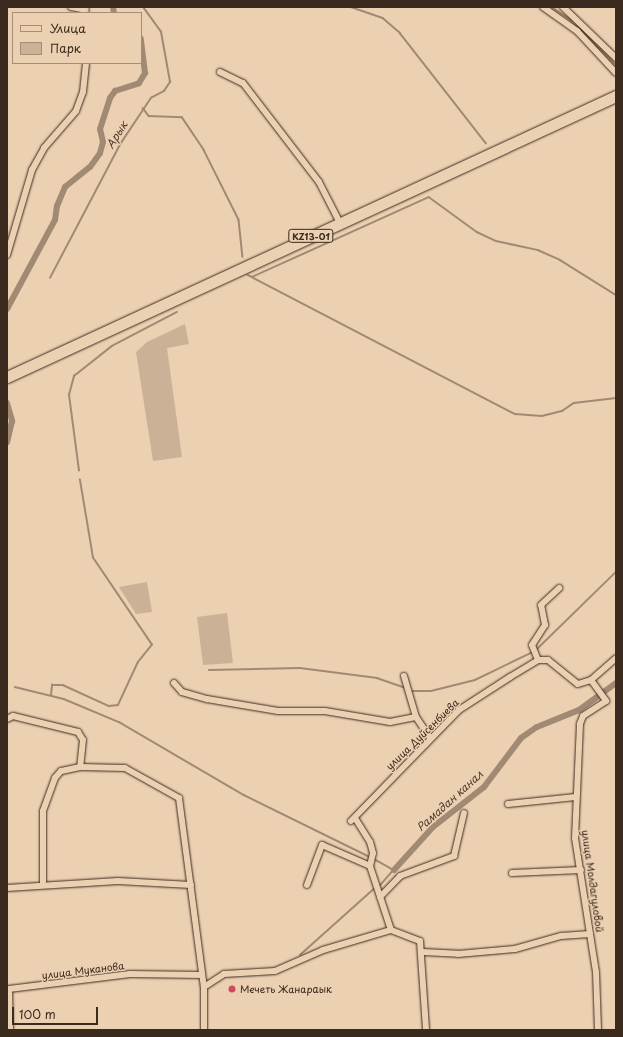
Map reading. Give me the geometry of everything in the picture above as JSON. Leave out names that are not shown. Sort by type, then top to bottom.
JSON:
[{"type":"highway","name":"KZ13-01","points":[[7,377],[616,96]]},
{"type":"street","points":[[71,7],[86,10]]},
{"type":"street","points":[[543,7],[577,31],[616,73]]},
{"type":"street","points":[[563,7],[616,58]]},
{"type":"street","points":[[7,255],[32,170],[44,148],[72,118],[79,104],[86,64]]},
{"type":"street","points":[[220,72],[243,83],[319,182],[340,223]]},
{"type":"street","points":[[559,588],[541,605],[545,625],[532,645],[538,660],[548,660],[578,684],[591,680],[616,658]]},
{"type":"street","name":"улица Дуйсенбиева","points":[[370,866],[373,853],[370,842],[353,819],[430,738],[459,710],[538,660]]},
{"type":"street","points":[[404,676],[416,717],[430,738]]},
{"type":"street","name":"улица Молдагуловой","points":[[591,680],[606,701],[583,716],[580,724],[575,838],[590,934],[598,1030]]},
{"type":"street","points":[[174,684],[182,692],[207,699],[278,711],[325,711],[390,722],[416,717]]},
{"type":"street","points":[[7,720],[13,716],[78,732],[83,740],[80,767]]},
{"type":"street","points":[[43,884],[43,811],[55,778],[61,772],[80,767],[125,768],[179,798],[204,987],[204,1030]]},
{"type":"street","points":[[508,804],[576,797]]},
{"type":"street","points":[[380,896],[400,876],[454,856],[464,813]]},
{"type":"street","points":[[307,885],[322,845],[370,866],[391,930]]},
{"type":"street","points":[[512,873],[581,870]]},
{"type":"street","points":[[7,888],[43,884],[118,881],[191,885]]},
{"type":"street","points":[[204,987],[224,974],[275,971],[323,950],[391,930],[420,941],[423,952],[426,1030]]},
{"type":"street","points":[[423,952],[458,954],[515,949],[561,936],[590,934]]},
{"type":"street","name":"улица Муканова","points":[[10,1030],[9,989],[130,974],[202,975]]},
{"type":"green space","points":[[185,324],[189,344],[167,348],[182,457],[153,461],[136,352],[147,342]]},
{"type":"green space","points":[[147,582],[152,612],[136,614],[119,587]]},
{"type":"green space","points":[[227,613],[233,663],[203,665],[197,617]]},
{"type":"waterway","points":[[113,7],[114,12]]},
{"type":"waterway","name":"Арык","points":[[50,278],[121,143],[151,98],[164,91],[170,82],[161,32],[143,7]]},
{"type":"waterway","points":[[351,7],[383,18],[400,33],[486,143]]},
{"type":"waterway","points":[[552,7],[573,21]]},
{"type":"waterway","points":[[580,28],[616,65]]},
{"type":"waterway","points":[[7,309],[55,220],[57,206],[65,187],[90,167],[100,153],[103,142],[100,129],[110,98],[115,91],[139,83],[145,73],[142,47]]},
{"type":"waterway","points":[[143,108],[149,116],[182,117],[204,150],[239,220],[243,257]]},
{"type":"waterway","points":[[252,277],[429,197],[477,232],[496,241],[538,250],[560,260],[616,295]]},
{"type":"waterway","points":[[248,275],[515,414],[542,416],[562,411],[574,403],[616,398]]},
{"type":"waterway","points":[[79,471],[69,395],[74,376],[112,346],[177,312]]},
{"type":"waterway","points":[[7,403],[12,421],[7,442]]},
{"type":"waterway","points":[[51,695],[52,685],[63,685],[109,706],[118,705],[138,662],[152,645],[93,558],[80,480]]},
{"type":"waterway","points":[[536,650],[616,572]]},
{"type":"waterway","points":[[411,691],[431,691],[475,680],[533,652]]},
{"type":"waterway","points":[[209,670],[300,668],[377,678],[406,688]]},
{"type":"waterway","name":"Рамадан канал","points":[[394,870],[433,827],[484,787],[521,738],[537,727],[579,710],[616,683]]},
{"type":"waterway","points":[[15,687],[64,699],[119,722],[244,795],[370,857]]},
{"type":"waterway","name":"Рамадан канал","points":[[374,859],[394,870],[379,887]]},
{"type":"waterway","points":[[300,955],[375,888]]},
{"type":"place","name":"Мечеть Жанараык","points":[[232,989]]}]
